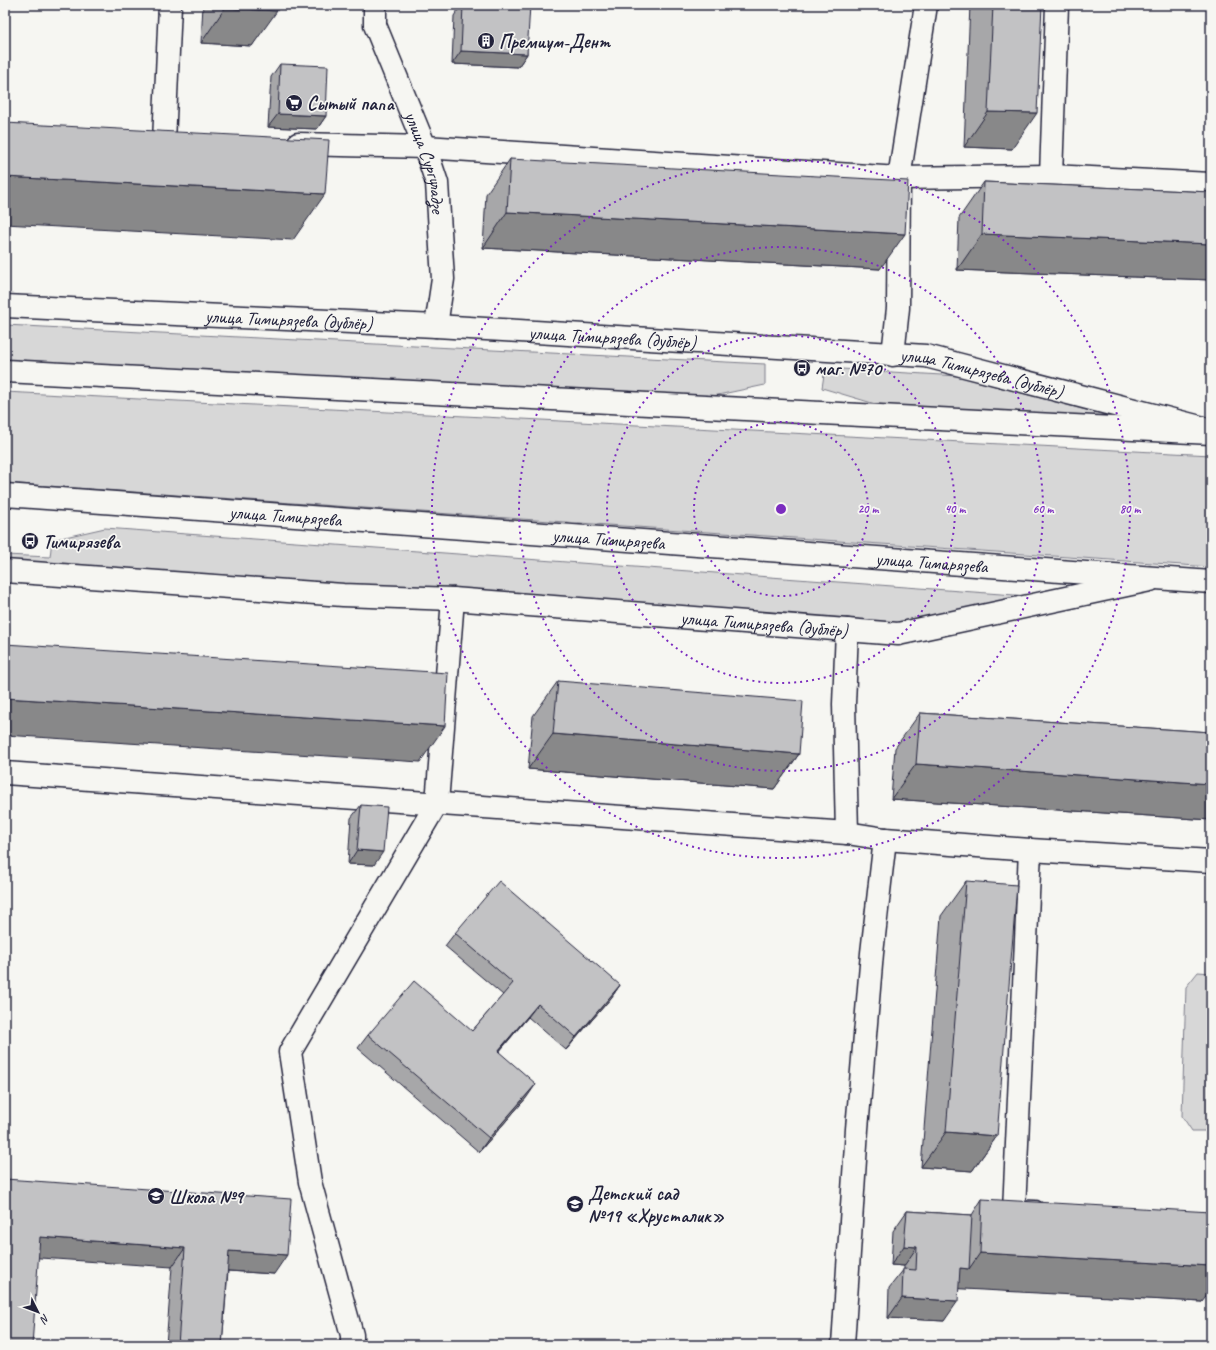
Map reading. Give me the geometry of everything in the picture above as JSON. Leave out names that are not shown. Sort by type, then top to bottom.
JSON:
[{"type":"street","points":[[170,5],[156,142],[187,143]]},
{"type":"street","name":"улица Сургуладзе","points":[[375,5],[375,25],[425,146],[437,184],[443,279],[436,326]]},
{"type":"street","points":[[893,355],[898,308],[899,178],[926,5]]},
{"type":"street","points":[[1051,176],[1057,5]]},
{"type":"street","points":[[275,144],[425,146],[899,178],[1051,176],[1211,184]]},
{"type":"street","name":"улица Тимирязева (дублёр)","points":[[5,306],[436,326],[926,356],[1211,430]]},
{"type":"street","points":[[5,371],[1211,433]]},
{"type":"street","name":"улица Тимирязева","points":[[5,495],[1211,582]]},
{"type":"street","name":"улица Тимирязева (дублёр)","points":[[5,571],[343,595],[453,599],[898,634],[1159,578]]},
{"type":"street","points":[[352,1345],[352,1335],[310,1182],[290,1052],[437,803],[453,599]]},
{"type":"street","points":[[847,630],[844,704],[847,833]]},
{"type":"street","points":[[5,773],[847,833],[885,839],[1030,850],[1211,861]]},
{"type":"street","points":[[843,1345],[857,1128],[872,953],[885,839]]},
{"type":"street","points":[[1030,850],[1014,1211],[1054,1213]]},
{"type":"shaded area","points":[[5,325],[765,364],[765,385],[713,396],[5,361]]},
{"type":"shaded area","points":[[825,368],[958,376],[1108,416],[892,409],[822,388]]},
{"type":"shaded area","points":[[5,392],[1211,455],[1211,567],[5,483]]},
{"type":"shaded area","points":[[105,528],[1055,598],[912,628],[5,562],[5,555],[50,557],[52,540]]},
{"type":"shaded area","points":[[1198,972],[1211,973],[1211,1131],[1192,1131],[1182,1116],[1186,987]]},
{"type":"building","points":[[225,5],[277,5],[277,11],[225,8]]},
{"type":"building","name":"Премиум-Дент","points":[[463,5],[530,5],[527,54],[461,51]]},
{"type":"building","points":[[993,5],[1042,5],[1037,113],[988,112]]},
{"type":"building","points":[[280,64],[328,66],[326,116],[278,114]]},
{"type":"building","points":[[5,123],[329,140],[325,194],[5,177]]},
{"type":"building","points":[[510,159],[908,181],[905,234],[507,212]]},
{"type":"building","points":[[984,182],[1211,192],[1211,244],[982,234]]},
{"type":"building","points":[[5,644],[448,673],[445,726],[5,698]]},
{"type":"building","points":[[558,681],[803,701],[799,754],[553,734]]},
{"type":"building","points":[[920,713],[1211,732],[1211,784],[916,764]]},
{"type":"building","points":[[361,805],[387,807],[383,852],[357,850]]},
{"type":"building","points":[[499,881],[620,985],[576,1037],[538,1004],[498,1051],[536,1084],[489,1138],[368,1035],[414,981],[472,1031],[513,983],[455,933]]},
{"type":"building","points":[[966,881],[1017,885],[997,1136],[946,1132]]},
{"type":"building","points":[[5,1179],[291,1199],[287,1255],[229,1251],[222,1345],[178,1345],[185,1248],[40,1237],[32,1345],[5,1345]]},
{"type":"building","points":[[982,1199],[1211,1212],[1211,1266],[980,1253]]},
{"type":"building","points":[[907,1211],[972,1215],[969,1269],[960,1268],[958,1301],[902,1298],[903,1269],[916,1270],[917,1247],[904,1246]]},
{"type":"place","name":"Премиум-Дент","points":[[486,41]]},
{"type":"place","name":"Сытый папа","points":[[294,103]]},
{"type":"place","name":"маг. №70","points":[[802,368]]},
{"type":"place","name":"Тимирязева","points":[[30,541]]},
{"type":"place","name":"Школа №9","points":[[156,1196]]},
{"type":"place","name":"Детский сад №19 «Хрусталик»","points":[[575,1204]]}]
